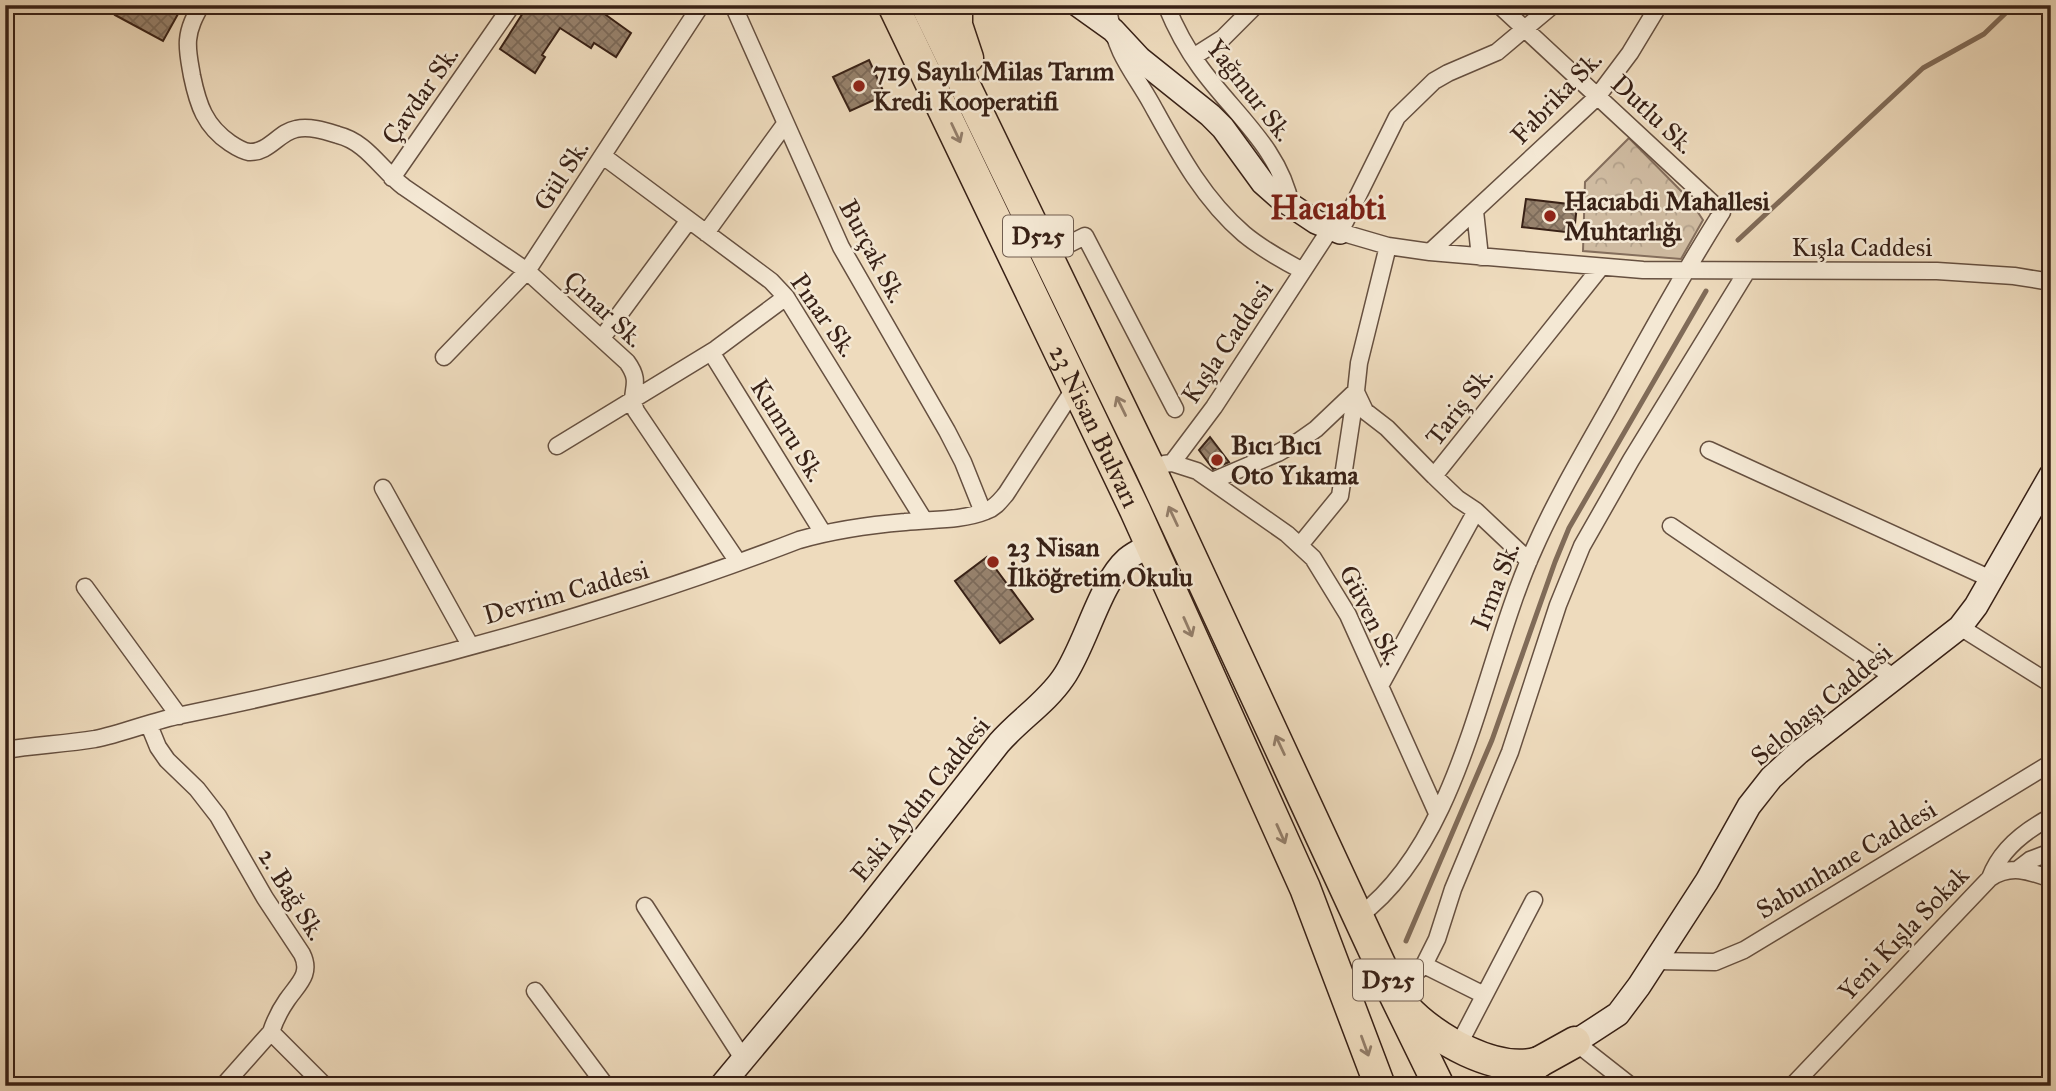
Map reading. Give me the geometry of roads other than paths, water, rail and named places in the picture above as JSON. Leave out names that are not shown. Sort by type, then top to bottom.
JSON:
[{"type":"highway","name":"23 Nisan Bulvarı","points":[[893,5],[1151,545],[1305,888],[1380,1086]]},
{"type":"highway","name":"23 Nisan Bulvarı","points":[[926,5],[1047,255],[1161,465],[1359,916]]},
{"type":"highway","points":[[957,5],[957,25],[1007,171]]},
{"type":"highway","name":"D525","points":[[1359,916],[1439,1086]]},
{"type":"highway","points":[[1394,994],[1423,1025],[1458,1046],[1507,1065],[1528,1066],[1540,1076]]},
{"type":"highway","points":[[1505,1086],[1540,1076],[1575,1042]]},
{"type":"street","name":"Çınar Sk.","points":[[201,5],[191,24],[188,37],[189,61],[199,106],[208,124],[222,138],[245,151],[254,152],[297,128],[312,128],[342,136],[360,145],[392,178],[527,271],[602,338],[635,372],[633,401],[636,411],[738,562]]},
{"type":"street","name":"Çavdar Sk.","points":[[392,178],[512,5]]},
{"type":"street","name":"Gül Sk.","points":[[444,357],[527,271],[701,5]]},
{"type":"street","name":"Burçak Sk.","points":[[733,5],[841,247],[947,431],[983,512]]},
{"type":"street","points":[[1079,5],[1112,30],[1140,59],[1209,115],[1233,141],[1263,183],[1291,206],[1336,230],[1397,117],[1406,107],[1434,81],[1497,52],[1553,5]]},
{"type":"street","points":[[1107,5],[1112,30],[1127,64],[1174,147],[1201,187],[1220,211],[1244,234],[1269,253],[1303,271]]},
{"type":"street","name":"Yağmur Sk.","points":[[1166,5],[1176,29],[1193,57],[1246,121],[1279,167],[1287,185],[1291,206]]},
{"type":"street","points":[[1193,57],[1223,38],[1256,5]]},
{"type":"street","name":"Dutlu Sk.","points":[[1499,5],[1722,212],[1684,271]]},
{"type":"street","name":"Fabrika Sk.","points":[[1430,252],[1597,97],[1630,53],[1659,5]]},
{"type":"street","points":[[706,233],[785,124]]},
{"type":"street","name":"Pınar Sk.","points":[[603,156],[771,281],[786,297],[924,520]]},
{"type":"street","points":[[1475,211],[1479,257]]},
{"type":"street","points":[[602,338],[689,220]]},
{"type":"street","name":"Kışla Caddesi","points":[[1161,465],[1214,407],[1303,271],[1336,230],[1388,246],[1430,252],[1601,267],[1684,271],[1937,271],[2014,276],[2051,282]]},
{"type":"street","points":[[1047,255],[1085,236],[1175,409]]},
{"type":"street","points":[[1300,545],[1340,496],[1359,363],[1388,246]]},
{"type":"street","name":"Tariş Sk.","points":[[1529,561],[1434,476],[1601,267]]},
{"type":"street","name":"Irma Sk.","points":[[1359,916],[1372,907],[1401,876],[1437,813],[1471,733],[1505,623],[1529,561],[1554,507],[1684,271]]},
{"type":"street","points":[[1394,994],[1424,965],[1437,939],[1453,889],[1510,752],[1558,605],[1582,546],[1625,470],[1747,271]]},
{"type":"street","points":[[557,446],[711,352],[786,297]]},
{"type":"street","name":"Kumru Sk.","points":[[711,352],[823,533]]},
{"type":"street","points":[[983,512],[994,508],[1006,494],[1076,386]]},
{"type":"street","points":[[1356,391],[1365,411],[1387,428],[1434,476]]},
{"type":"street","points":[[1212,481],[1279,453],[1299,441],[1316,429],[1356,391]]},
{"type":"street","points":[[1709,450],[1991,579]]},
{"type":"street","name":"Güven Sk.","points":[[1161,465],[1188,466],[1300,545],[1313,558],[1336,592],[1437,813]]},
{"type":"street","name":"Selobaşı Caddesi","points":[[1575,1042],[1618,1014],[1656,961],[1707,881],[1749,806],[1771,778],[1797,753],[1961,627],[2051,475]]},
{"type":"street","points":[[383,488],[470,645]]},
{"type":"street","points":[[1380,686],[1476,511]]},
{"type":"street","name":"Devrim Caddesi","points":[[5,750],[98,738],[179,716],[256,701],[345,679],[625,601],[823,533],[983,512]]},
{"type":"street","points":[[1671,526],[1895,678]]},
{"type":"street","name":"Eski Aydın Caddesi","points":[[722,1086],[999,743],[1022,718],[1039,706],[1065,676],[1115,574],[1130,556],[1151,545]]},
{"type":"street","points":[[85,587],[179,716]]},
{"type":"street","points":[[1961,627],[2051,684]]},
{"type":"street","name":"2. Bağ Sk.","points":[[149,725],[167,761],[218,816],[306,962],[305,976],[280,1011],[271,1032],[223,1086]]},
{"type":"street","name":"Sabunhane Caddesi","points":[[1656,961],[1715,962],[1744,950],[2051,763]]},
{"type":"street","name":"Yeni Kışla Sokak","points":[[1792,1086],[1990,877],[1995,864],[2014,843],[2051,817]]},
{"type":"street","points":[[2017,870],[2030,860],[2051,852]]},
{"type":"street","points":[[1990,877],[2006,869],[2051,879]]},
{"type":"street","points":[[1458,1046],[1534,901]]},
{"type":"street","points":[[645,906],[744,1060]]},
{"type":"street","points":[[1424,965],[1484,995]]},
{"type":"street","points":[[535,991],[606,1086]]},
{"type":"street","points":[[271,1032],[319,1084]]},
{"type":"street","points":[[1575,1042],[1631,1086]]},
{"type":"waterway","points":[[1738,240],[1923,68],[1984,34],[2014,5]]},
{"type":"waterway","points":[[1406,941],[1492,740],[1569,528],[1706,291]]},
{"type":"waterway","points":[[1343,1086],[1346,1083]]},
{"type":"place","name":"719 Sayılı Milas Tarım Kredi Kooperatifi","points":[[859,86]]},
{"type":"place","name":"Hacıabdi Mahallesi Muhtarlığı","points":[[1550,216]]},
{"type":"place","name":"Bıcı Bıcı Oto Yıkama","points":[[1217,460]]},
{"type":"place","name":"23 Nisan İlköğretim Okulu","points":[[993,562]]},
{"type":"district","name":"Hacıabti","points":[[1328,207]]}]
